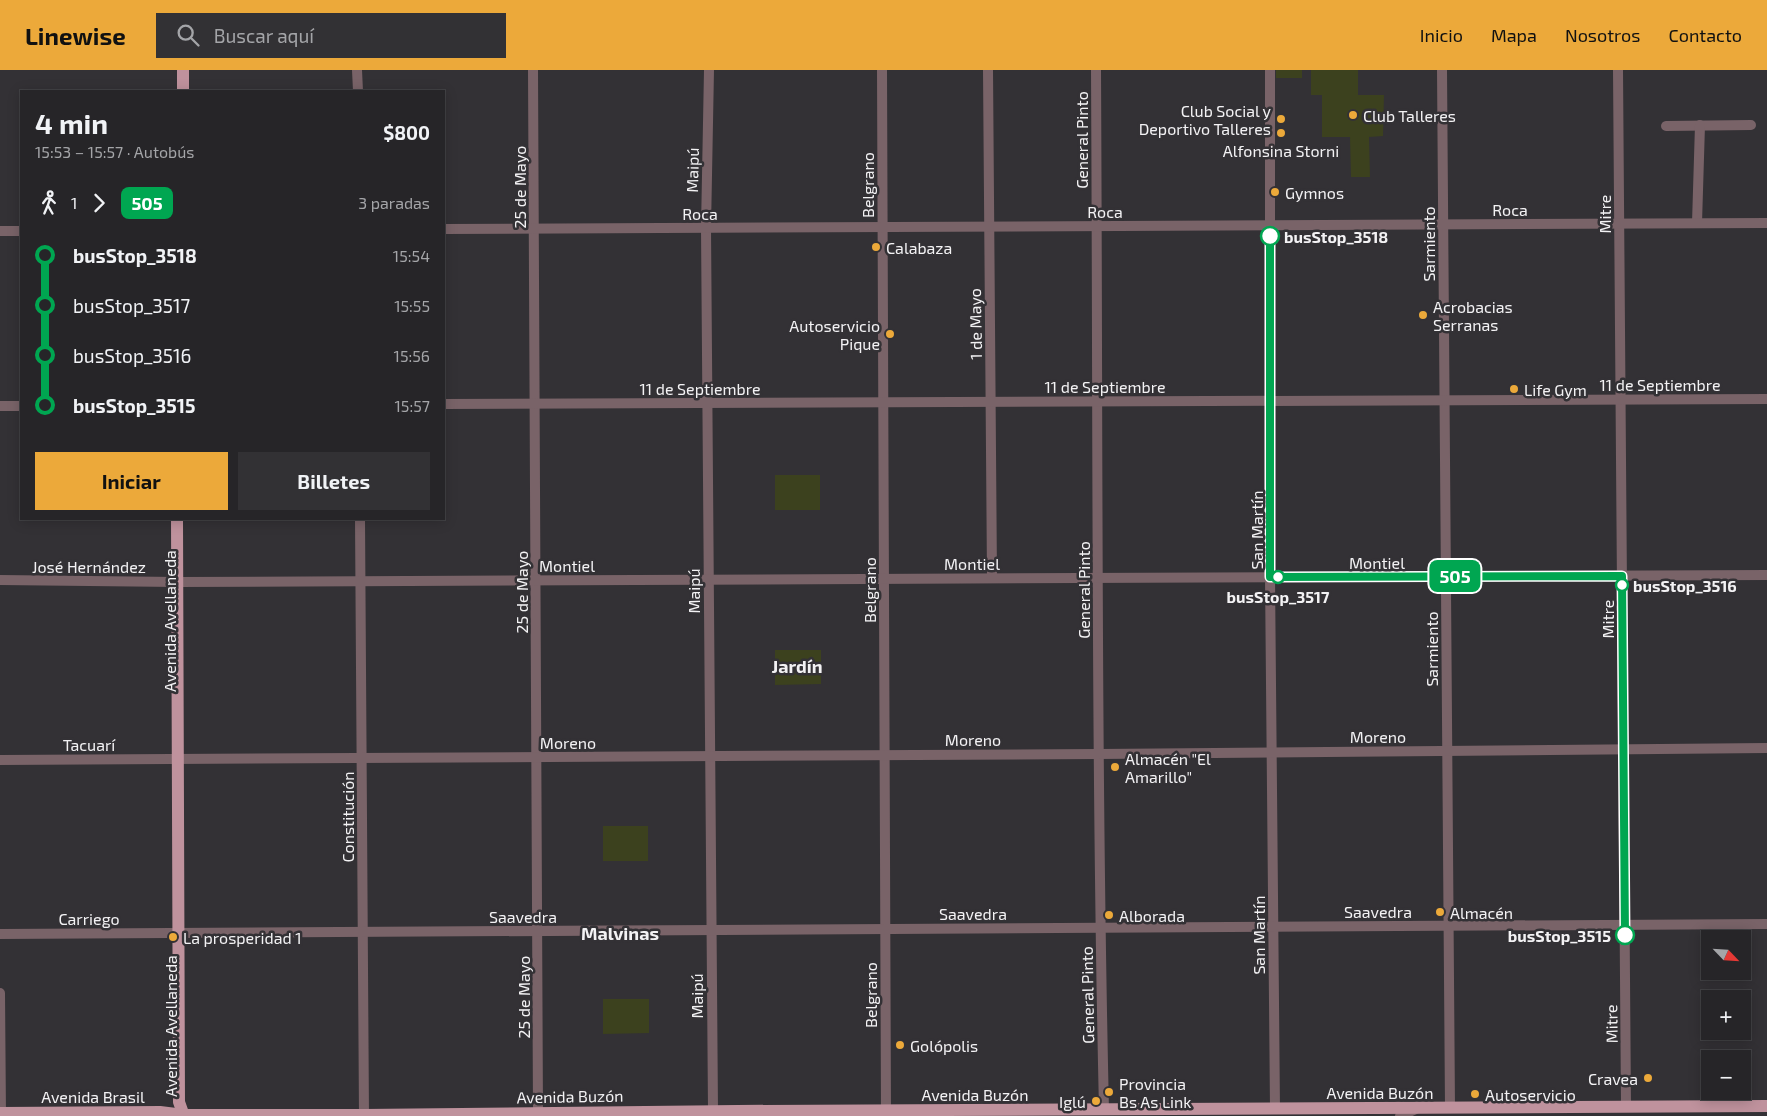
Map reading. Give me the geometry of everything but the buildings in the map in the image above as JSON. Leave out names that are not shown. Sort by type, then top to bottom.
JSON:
[{"type":"main road","points":[[174,70],[174,90]]},
{"type":"main road","points":[[183,70],[183,90]]},
{"type":"main road","name":"Avenida Avellaneda","points":[[177,520],[181,582],[183,933],[188,1098],[183,1116]]},
{"type":"main road","name":"Avenida Avellaneda","points":[[181,582],[185,520]]},
{"type":"main road","name":"Avenida Buzón","points":[[183,1116],[364,1116],[712,1111],[738,1113],[1109,1112],[1275,1109],[1295,1113],[1419,1108],[1450,1108],[1479,1112],[1626,1107],[1670,1112],[1767,1106]]},
{"type":"main road","name":"Avenida Brasil","points":[[1,1114],[160,1112],[183,1116]]},
{"type":"street","points":[[358,70],[358,90]]},
{"type":"street","name":"25 de Mayo","points":[[533,70],[537,931],[547,1114]]},
{"type":"street","name":"Maipú","points":[[709,70],[706,228],[712,1111]]},
{"type":"street","name":"Belgrano","points":[[882,70],[886,1113]]},
{"type":"street","name":"1 de Mayo","points":[[988,70],[992,578]]},
{"type":"street","name":"General Pinto","points":[[1096,70],[1096,401],[1100,928],[1109,1112]]},
{"type":"street","name":"San Martín","points":[[1270,70],[1270,577],[1275,1109]]},
{"type":"street","name":"Sarmiento","points":[[1442,70],[1450,1108]]},
{"type":"street","name":"Mitre","points":[[1618,70],[1626,1107]]},
{"type":"street","points":[[1697,223],[1700,125]]},
{"type":"street","points":[[1666,126],[1751,125]]},
{"type":"street","name":"Roca","points":[[445,229],[1767,223]]},
{"type":"street","points":[[0,231],[20,231]]},
{"type":"street","name":"11 de Septiembre","points":[[445,404],[1767,399]]},
{"type":"street","points":[[0,406],[20,406]]},
{"type":"street","name":"Constitución","points":[[360,520],[364,1116]]},
{"type":"street","name":"Montiel","points":[[181,582],[1767,575]]},
{"type":"street","name":"José Hernández","points":[[0,580],[181,582]]},
{"type":"street","name":"Moreno","points":[[182,759],[1767,748]]},
{"type":"street","name":"Tacuarí","points":[[0,760],[182,759]]},
{"type":"street","name":"Saavedra","points":[[183,933],[1767,924]]},
{"type":"street","name":"Carriego","points":[[0,934],[183,933]]},
{"type":"street","points":[[0,994],[1,1114]]},
{"type":"street","points":[[1400,1116],[1419,1108]]},
{"type":"green space","points":[[1276,70],[1302,70],[1302,78],[1276,78]]},
{"type":"green space","points":[[1311,70],[1358,70],[1358,95],[1384,95],[1383,136],[1369,137],[1370,177],[1351,177],[1350,137],[1322,137],[1322,95],[1311,95]]},
{"type":"green space","points":[[775,475],[820,475],[820,510],[775,510]]},
{"type":"green space","points":[[775,650],[821,650],[821,684],[775,685]]},
{"type":"green space","points":[[603,826],[648,826],[648,861],[603,861]]},
{"type":"green space","points":[[603,999],[649,999],[649,1033],[603,1034]]},
{"type":"bus line","name":"505","points":[[1270,236],[1270,577],[1622,576],[1625,935]]},
{"type":"place","name":"Club Talleres","points":[[1353,115]]},
{"type":"place","name":"Club Social y Deportivo Talleres","points":[[1281,119]]},
{"type":"place","name":"Alfonsina Storni","points":[[1281,133]]},
{"type":"place","name":"Gymnos","points":[[1275,192]]},
{"type":"place","name":"busStop_3518","points":[[1270,236]]},
{"type":"place","name":"Calabaza","points":[[876,247]]},
{"type":"place","name":"Acrobacias Serranas","points":[[1423,315]]},
{"type":"place","name":"Autoservicio Pique","points":[[890,334]]},
{"type":"place","name":"Life Gym","points":[[1514,389]]},
{"type":"place","name":"busStop_3517","points":[[1278,577]]},
{"type":"place","name":"busStop_3516","points":[[1622,585]]},
{"type":"place","name":"Almacén \"El Amarillo\"","points":[[1115,767]]},
{"type":"place","name":"Almacén","points":[[1440,912]]},
{"type":"place","name":"Alborada","points":[[1109,915]]},
{"type":"place","name":"busStop_3515","points":[[1625,935]]},
{"type":"place","name":"La prosperidad 1","points":[[173,937]]},
{"type":"place","name":"Golópolis","points":[[900,1045]]},
{"type":"place","name":"Cravea","points":[[1648,1078]]},
{"type":"place","name":"Provincia Bs As Link","points":[[1109,1092]]},
{"type":"place","name":"Autoservicio","points":[[1475,1094]]},
{"type":"place","name":"Iglú","points":[[1096,1101]]},
{"type":"district","name":"Jardín","points":[[797,666]]},
{"type":"district","name":"Malvinas","points":[[620,933]]}]
